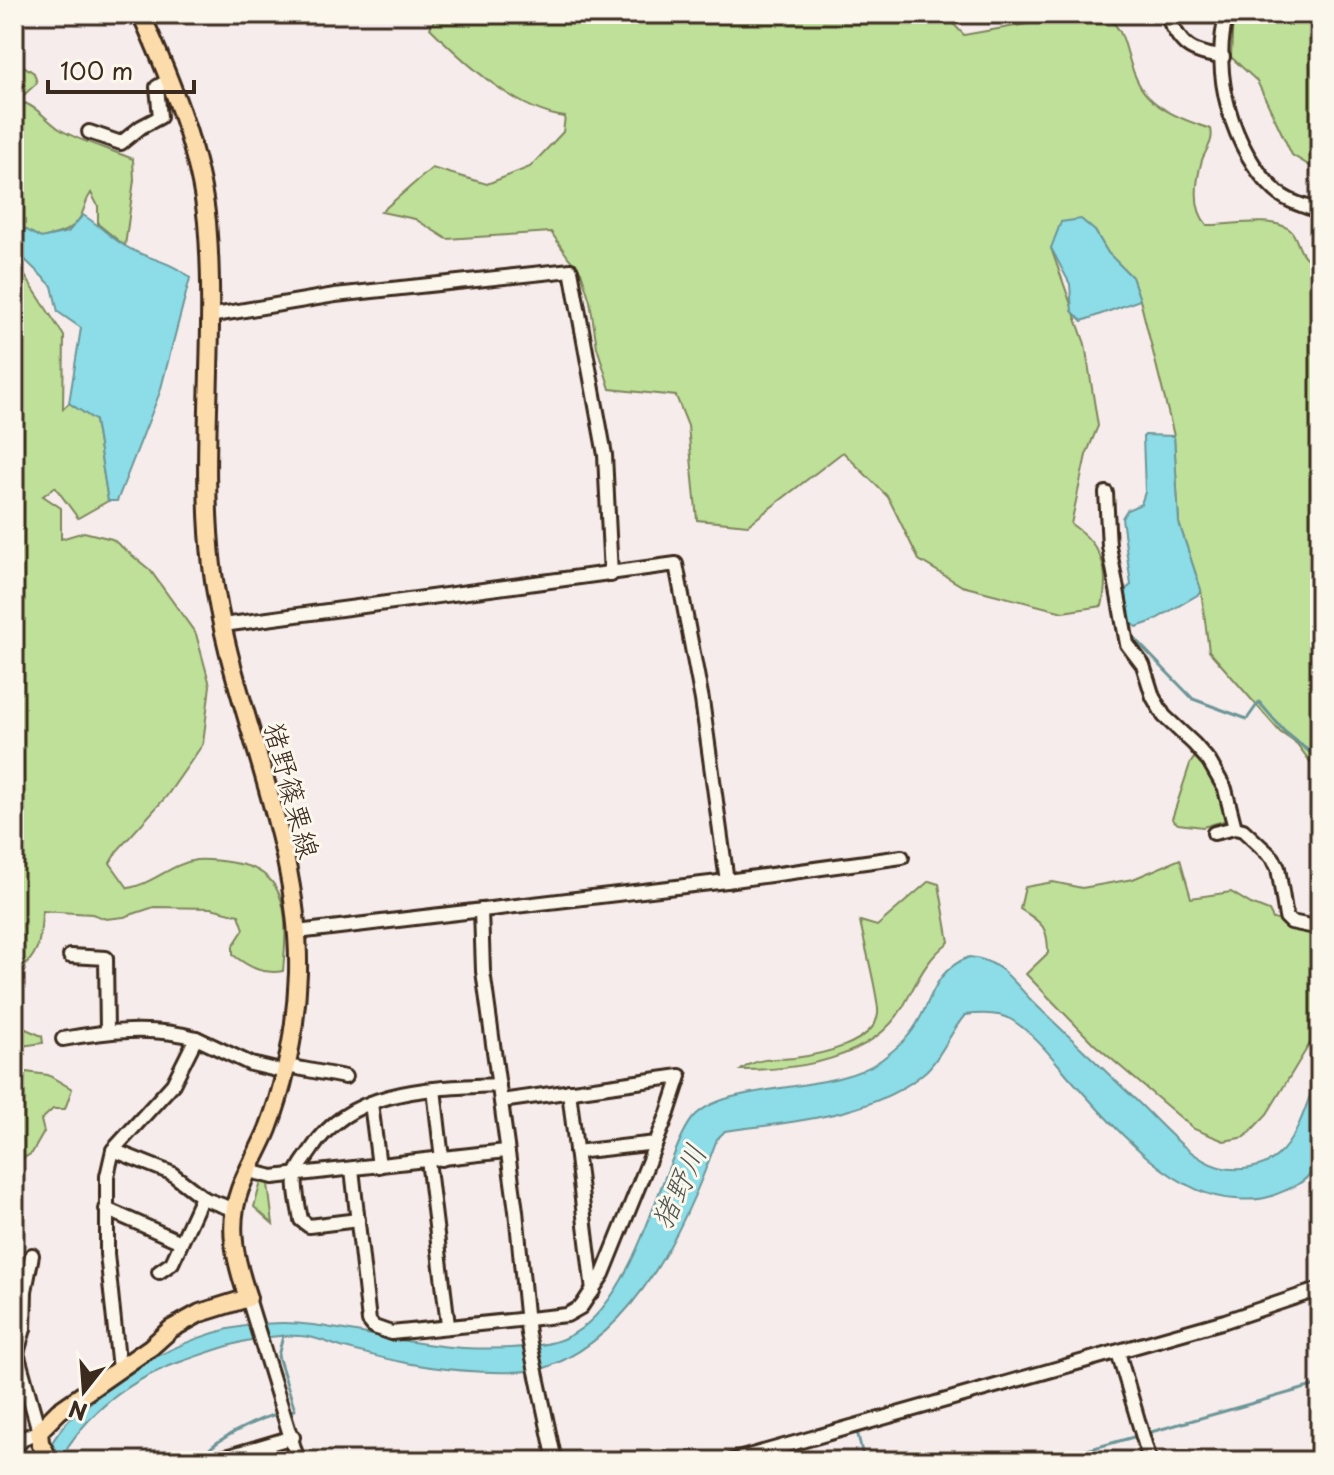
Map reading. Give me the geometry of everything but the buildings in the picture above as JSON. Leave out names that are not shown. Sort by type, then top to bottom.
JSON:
[{"type":"main road","name":"猪野篠栗線","points":[[141,14],[169,80],[195,163],[207,218],[209,527],[212,568],[223,625],[287,867],[297,932],[296,1005],[286,1069],[268,1128],[240,1189],[235,1210],[234,1251],[248,1298]]},
{"type":"main road","points":[[50,1461],[40,1437],[59,1411],[171,1329],[200,1313],[248,1298]]},
{"type":"street","points":[[1166,14],[1185,47],[1202,55],[1223,57]]},
{"type":"street","points":[[1227,14],[1223,57],[1230,120],[1256,169],[1277,192],[1320,212]]},
{"type":"street","points":[[89,132],[121,143],[160,117],[157,87],[169,80]]},
{"type":"street","points":[[209,316],[349,294],[571,270],[605,455],[611,575]]},
{"type":"street","points":[[1106,493],[1109,546],[1127,644],[1143,665],[1153,697],[1164,716],[1194,744],[1215,771],[1225,789],[1235,828]]},
{"type":"street","points":[[223,625],[676,564],[702,700],[727,881]]},
{"type":"street","points":[[1214,833],[1235,828],[1243,830],[1273,858],[1278,868],[1286,917],[1291,922],[1320,928]]},
{"type":"street","points":[[297,932],[902,857]]},
{"type":"street","points":[[481,910],[483,971],[528,1334],[555,1461]]},
{"type":"street","points":[[70,956],[106,958],[107,1031]]},
{"type":"street","points":[[63,1039],[107,1031],[181,1034],[251,1064],[345,1077]]},
{"type":"street","points":[[119,1369],[108,1270],[106,1209],[107,1176],[113,1150],[173,1084],[196,1038]]},
{"type":"street","points":[[352,1169],[369,1321],[374,1327],[391,1333],[567,1315],[581,1307],[603,1274],[680,1076],[501,1101]]},
{"type":"street","points":[[358,1220],[309,1226],[301,1220],[296,1175],[320,1136],[345,1115],[371,1103],[434,1089],[499,1085]]},
{"type":"street","points":[[434,1089],[442,1159]]},
{"type":"street","points":[[569,1091],[593,1291]]},
{"type":"street","points":[[371,1103],[379,1166]]},
{"type":"street","points":[[576,1152],[656,1143]]},
{"type":"street","points":[[113,1150],[171,1173],[202,1197],[235,1210]]},
{"type":"street","points":[[249,1171],[273,1177],[506,1151]]},
{"type":"street","points":[[428,1160],[448,1325]]},
{"type":"street","points":[[159,1272],[172,1263],[202,1197]]},
{"type":"street","points":[[106,1209],[181,1242]]},
{"type":"street","points":[[14,1449],[24,1438],[40,1437],[16,1351],[24,1329],[25,1291],[32,1255]]},
{"type":"street","points":[[731,1461],[1225,1321],[1320,1289]]},
{"type":"street","points":[[248,1298],[298,1461]]},
{"type":"street","points":[[1118,1352],[1150,1461]]},
{"type":"street","points":[[212,1461],[293,1437]]},
{"type":"green space","points":[[438,14],[944,14],[964,35],[1083,14],[1110,20],[1122,37],[1133,72],[1145,93],[1170,113],[1211,129],[1211,142],[1202,160],[1197,185],[1199,211],[1207,225],[1260,222],[1281,225],[1292,232],[1306,258],[1320,264],[1320,775],[1297,744],[1280,732],[1209,651],[1201,590],[1179,523],[1174,436],[1140,300],[1132,277],[1108,253],[1095,231],[1051,248],[1085,344],[1098,426],[1086,455],[1071,524],[1090,541],[1102,560],[1105,581],[1102,606],[1063,612],[962,586],[919,560],[888,497],[843,452],[748,525],[697,520],[688,426],[676,396],[610,389],[597,347],[590,301],[581,272],[551,232],[447,239],[415,219],[381,212],[432,168],[487,184],[530,167],[563,132],[565,117],[547,113],[510,95],[475,70],[430,28]]},
{"type":"green space","points":[[1233,14],[1284,21],[1286,14],[1320,14],[1320,172],[1292,155],[1257,81],[1231,57]]},
{"type":"green space","points":[[19,63],[34,73],[37,83],[14,104],[14,65]]},
{"type":"green space","points":[[25,103],[69,135],[133,159],[134,180],[125,246],[98,224],[98,206],[91,193],[80,218],[60,233],[41,238],[14,223],[14,122]]},
{"type":"green space","points":[[14,259],[64,336],[63,409],[69,403],[95,420],[108,501],[78,518],[55,487],[43,496],[61,508],[61,539],[84,532],[112,539],[150,570],[196,634],[210,685],[203,744],[166,797],[117,851],[110,863],[128,888],[196,860],[253,868],[267,877],[282,903],[285,919],[283,971],[256,969],[233,955],[233,946],[244,929],[239,915],[211,908],[154,907],[124,917],[106,919],[92,914],[42,911],[41,931],[34,955],[14,976]]},
{"type":"green space","points":[[1194,758],[1202,760],[1222,792],[1227,820],[1203,827],[1178,824],[1172,819]]},
{"type":"green space","points":[[1180,859],[1191,898],[1231,892],[1269,911],[1273,919],[1320,932],[1320,1027],[1267,1114],[1245,1137],[1224,1141],[1194,1129],[1094,1044],[1026,974],[1048,953],[1047,937],[1042,926],[1020,909],[1025,887],[1053,882],[1082,888],[1133,879]]},
{"type":"green space","points":[[929,881],[939,884],[949,942],[928,964],[889,1025],[853,1050],[831,1058],[786,1068],[741,1070],[760,1061],[830,1051],[867,1033],[874,1024],[878,1007],[860,921],[877,926]]},
{"type":"green space","points":[[14,1024],[42,1036],[43,1043],[14,1047]]},
{"type":"green space","points":[[26,1072],[48,1075],[72,1089],[65,1109],[53,1109],[41,1120],[44,1132],[32,1153],[14,1164],[14,1077]]},
{"type":"green space","points":[[261,1182],[268,1184],[273,1224],[254,1207]]},
{"type":"water","points":[[83,215],[125,246],[190,278],[160,392],[117,501],[108,501],[95,420],[69,403],[81,328],[58,312],[52,286],[14,249],[14,223],[41,238],[68,232]]},
{"type":"water","points":[[1081,219],[1095,231],[1108,253],[1132,277],[1140,300],[1082,321],[1072,311],[1070,284],[1051,248],[1061,222]]},
{"type":"water","points":[[1145,435],[1174,436],[1179,523],[1201,590],[1151,622],[1136,627],[1127,619],[1126,589],[1131,585],[1122,518],[1127,510],[1141,504],[1145,492]]},
{"type":"water","name":"猪野川","points":[[969,957],[991,963],[1007,974],[1176,1139],[1197,1156],[1219,1167],[1249,1168],[1277,1156],[1298,1126],[1320,1068],[1321,1139],[1315,1165],[1309,1175],[1287,1190],[1254,1199],[1212,1195],[1188,1185],[1143,1154],[1020,1026],[1007,1017],[995,1014],[965,1015],[926,1071],[882,1099],[830,1115],[725,1131],[717,1139],[691,1205],[674,1238],[634,1301],[609,1328],[581,1350],[550,1366],[520,1372],[462,1370],[394,1360],[305,1336],[254,1339],[226,1346],[145,1377],[97,1413],[70,1443],[59,1461],[41,1461],[67,1422],[120,1380],[170,1350],[225,1330],[283,1323],[313,1325],[425,1344],[474,1348],[529,1347],[565,1338],[585,1326],[617,1287],[641,1238],[680,1141],[693,1118],[708,1106],[729,1098],[836,1078],[861,1071],[881,1060],[902,1043],[916,1025],[946,972]]},
{"type":"waterway","points":[[1130,634],[1193,699],[1247,719],[1259,702],[1284,731],[1311,753],[1320,767]]},
{"type":"waterway","points":[[1275,1310],[1320,1297]]},
{"type":"waterway","points":[[283,1336],[278,1356],[295,1410],[288,1411]]},
{"type":"waterway","points":[[1144,1434],[1320,1384]]},
{"type":"waterway","points":[[200,1461],[224,1438],[280,1413]]},
{"type":"waterway","points":[[853,1430],[858,1435],[864,1461]]},
{"type":"waterway","points":[[1048,1461],[1137,1436]]}]
